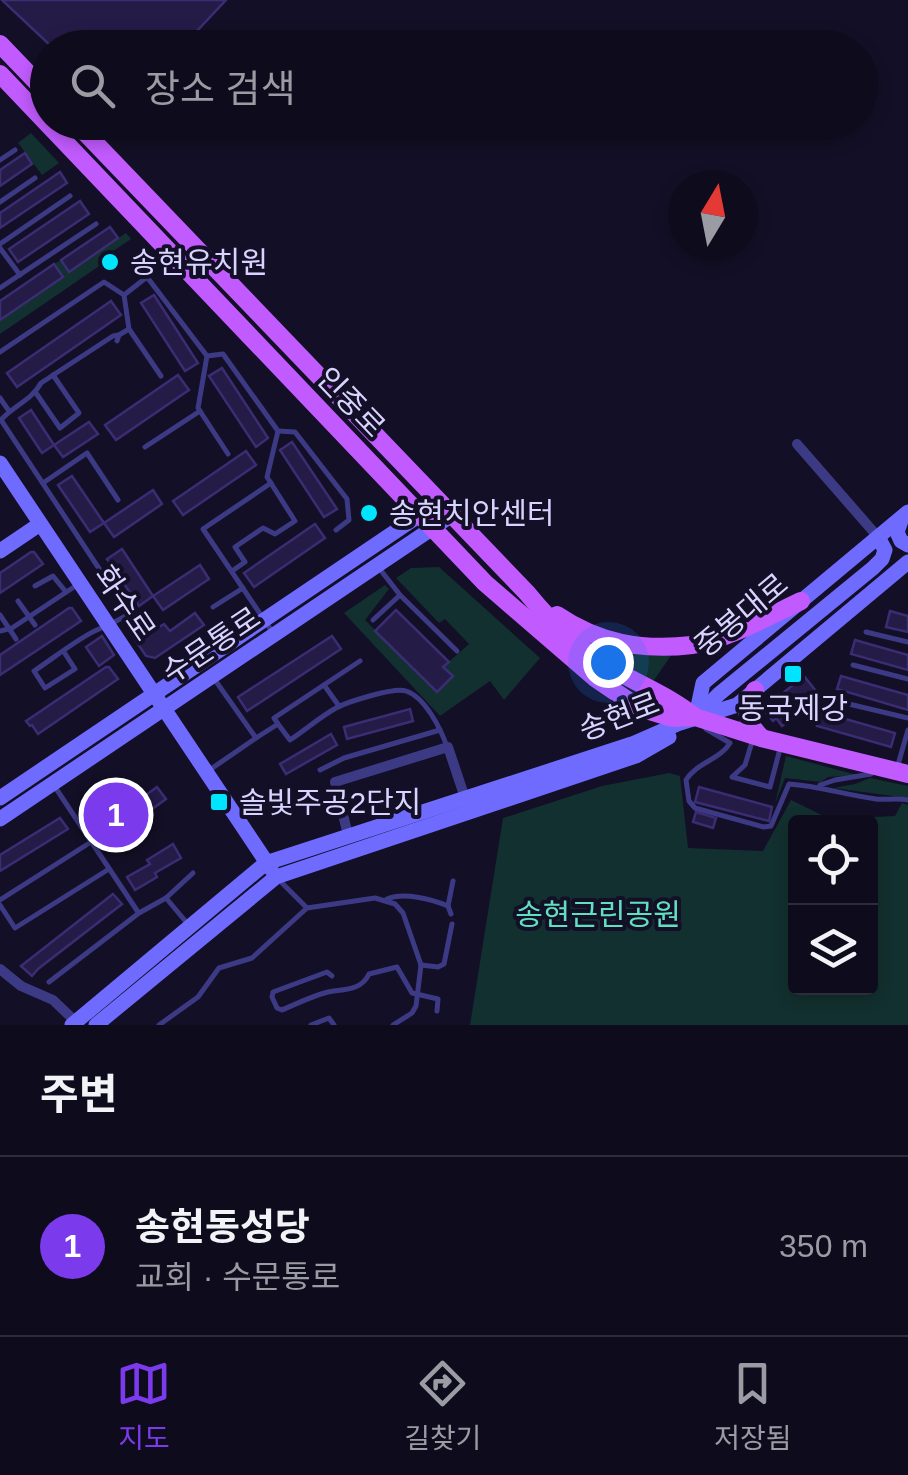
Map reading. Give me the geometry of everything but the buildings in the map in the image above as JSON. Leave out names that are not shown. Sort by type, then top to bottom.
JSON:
[{"type":"main road","points":[[0,44],[30,75]]},
{"type":"main road","name":"인중로","points":[[0,74],[30,105]]},
{"type":"main road","name":"인중로","points":[[63,140],[499,596],[595,678],[639,708],[902,772]]},
{"type":"main road","name":"인중로","points":[[92,140],[446,508],[552,624],[614,669],[679,703],[695,720]]},
{"type":"main road","points":[[527,594],[582,631],[614,642],[650,646],[694,644],[746,628],[801,601]]},
{"type":"main road","points":[[755,690],[747,713],[749,725],[758,737]]},
{"type":"street","points":[[695,720],[718,694],[882,559],[884,550],[878,537],[796,444]]},
{"type":"street","name":"화수로","points":[[0,463],[40,524],[73,588],[108,627],[271,870]]},
{"type":"street","name":"수문통로","points":[[0,798],[264,620],[446,508]]},
{"type":"street","points":[[906,514],[897,532],[908,545]]},
{"type":"street","name":"중봉대로","points":[[695,720],[703,683],[906,514]]},
{"type":"street","name":"수문통로","points":[[0,819],[377,566],[426,521]]},
{"type":"street","points":[[0,551],[40,524]]},
{"type":"street","points":[[848,588],[904,566]]},
{"type":"street","points":[[695,720],[737,704],[904,566]]},
{"type":"street","name":"송현로","points":[[74,1023],[190,927],[271,870],[348,835],[695,720]]},
{"type":"street","name":"송현로","points":[[96,1025],[271,870],[636,756],[695,720]]},
{"type":"street","points":[[348,835],[335,782],[448,747],[464,798]]},
{"type":"street","points":[[0,969],[21,986],[52,1000],[74,1023]]},
{"type":"lane","points":[[0,160],[15,150]]},
{"type":"lane","points":[[0,202],[36,178]]},
{"type":"lane","points":[[20,275],[0,246],[70,196]]},
{"type":"lane","points":[[0,288],[96,224]]},
{"type":"lane","points":[[124,296],[148,277],[207,356],[198,408],[228,454]]},
{"type":"lane","points":[[0,352],[104,282],[124,296],[128,329],[161,376]]},
{"type":"lane","points":[[64,652],[75,669],[45,688],[34,672],[64,652],[100,628],[129,614],[1,420],[53,375],[128,329]]},
{"type":"lane","points":[[207,356],[223,354],[278,431],[267,477],[295,521],[275,534],[263,528],[235,547],[245,562],[232,571]]},
{"type":"lane","points":[[36,393],[60,428],[79,414],[53,375]]},
{"type":"lane","points":[[0,398],[9,410]]},
{"type":"lane","points":[[145,446],[200,411]]},
{"type":"lane","points":[[278,431],[295,432],[347,499],[349,520],[336,530]]},
{"type":"lane","points":[[43,483],[87,453],[118,500]]},
{"type":"lane","points":[[271,483],[204,528],[274,635]]},
{"type":"lane","points":[[377,566],[400,595],[457,651]]},
{"type":"lane","points":[[0,632],[73,588],[53,576],[35,586]]},
{"type":"lane","points":[[213,607],[242,588]]},
{"type":"lane","points":[[373,620],[400,595]]},
{"type":"lane","points":[[18,601],[35,625]]},
{"type":"lane","points":[[0,615],[16,638]]},
{"type":"lane","points":[[866,632],[908,642]]},
{"type":"lane","points":[[360,661],[274,718],[290,740],[339,706],[401,689],[412,694],[442,729],[448,747]]},
{"type":"lane","points":[[853,665],[908,679]]},
{"type":"lane","points":[[212,677],[256,738]]},
{"type":"lane","points":[[324,685],[339,706]]},
{"type":"lane","points":[[832,700],[908,718]]},
{"type":"lane","points":[[695,720],[730,743],[724,752],[698,766],[686,780],[689,800],[695,808],[764,827],[771,826],[789,784],[878,799],[908,800]]},
{"type":"lane","points":[[206,773],[278,724]]},
{"type":"lane","points":[[320,770],[344,758],[442,729]]},
{"type":"lane","points":[[902,772],[908,730]]},
{"type":"lane","points":[[758,737],[745,765],[732,777],[770,787],[782,742]]},
{"type":"lane","points":[[818,786],[871,774],[874,766]]},
{"type":"lane","points":[[53,784],[139,913]]},
{"type":"lane","points":[[91,842],[0,903],[15,928],[109,868]]},
{"type":"lane","points":[[271,870],[306,908]]},
{"type":"lane","points":[[49,982],[193,874]]},
{"type":"lane","points":[[386,900],[399,895],[450,910],[453,881]]},
{"type":"lane","points":[[166,898],[190,927]]},
{"type":"lane","points":[[159,1025],[198,997],[219,968],[252,958],[306,908],[374,898],[395,904],[403,913],[421,964],[412,1013],[393,1025]]},
{"type":"lane","points":[[421,964],[444,964],[452,924]]},
{"type":"lane","points":[[332,976],[327,972],[273,992],[277,1008],[282,1010],[340,992],[362,984],[369,974],[394,966],[400,969],[408,988],[438,999],[437,1011]]},
{"type":"lane","points":[[311,1025],[329,1018],[334,1025]]},
{"type":"green space","points":[[30,134],[30,140],[38,140],[59,163],[42,175],[18,143]]},
{"type":"green space","points":[[126,233],[131,239],[103,258],[105,262],[0,334],[0,320],[63,277],[54,264],[61,260],[69,272]]},
{"type":"green space","points":[[439,567],[540,658],[504,700],[490,681],[440,716],[344,613],[385,585],[389,589],[365,620],[437,691],[452,676],[443,667],[469,644],[445,619],[439,623],[396,578],[411,568]]},
{"type":"green space","points":[[594,645],[621,650],[672,654],[652,683]]},
{"type":"green space","points":[[786,756],[857,775],[828,777],[821,782],[785,778],[775,804]]},
{"type":"green space","name":"송현근린공원","points":[[669,773],[680,776],[688,848],[763,851],[791,800],[822,815],[788,815],[788,995],[878,995],[878,817],[895,816],[902,803],[908,805],[908,1025],[470,1025],[503,818],[602,786]]},
{"type":"green space","points":[[870,778],[908,786],[908,798],[833,788]]},
{"type":"place","name":"송현유치원","points":[[110,262]]},
{"type":"place","name":"송현치안센터","points":[[369,513]]},
{"type":"place","name":"동국제강","points":[[793,674]]},
{"type":"place","name":"솔빛주공2단지","points":[[219,802]]},
{"type":"place","name":"송현동성당","points":[[116,815]]}]
